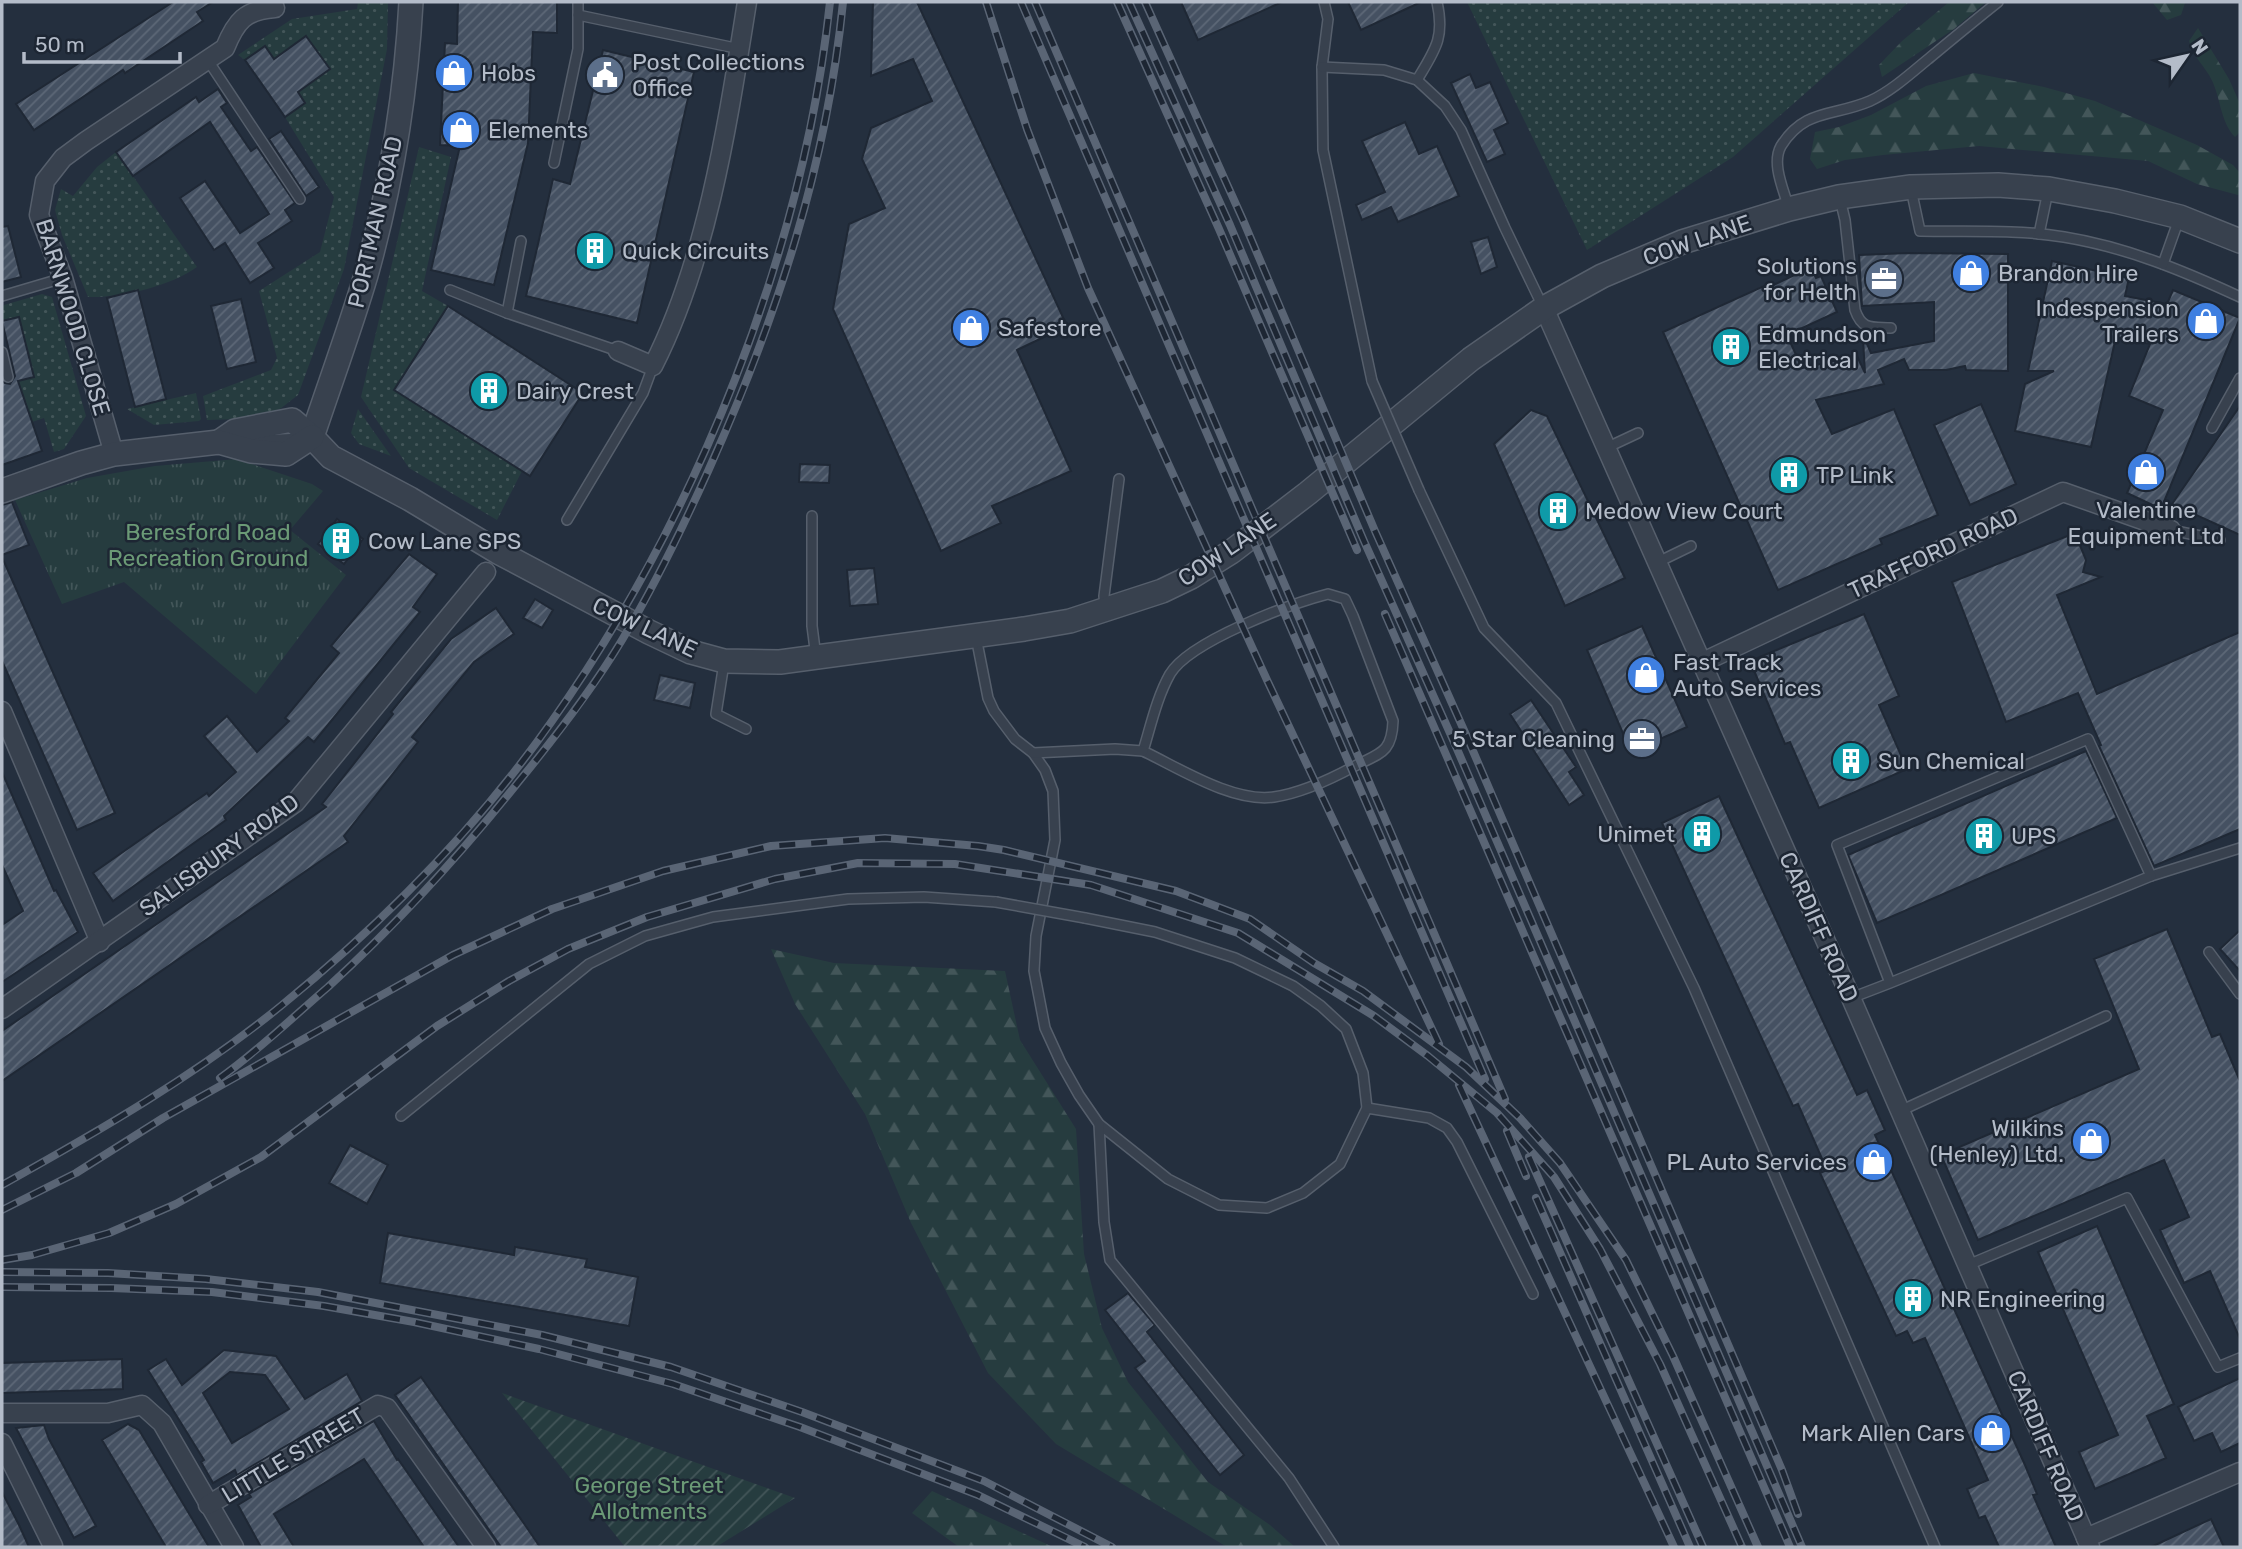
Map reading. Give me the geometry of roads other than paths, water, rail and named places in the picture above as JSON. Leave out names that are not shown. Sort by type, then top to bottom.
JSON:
[{"type":"street","name":"PORTMAN ROAD","points":[[312,437],[366,275],[378,227],[404,84],[411,2]]},
{"type":"street","points":[[618,351],[653,366],[678,311],[725,137],[747,2]]},
{"type":"street","name":"BARNWOOD CLOSE","points":[[114,454],[63,278],[39,215],[45,181],[63,158],[225,48],[233,27],[256,9],[275,8]]},
{"type":"street","name":"COW LANE","points":[[219,442],[235,431],[292,420],[331,457],[410,499],[498,552],[660,637],[691,652],[724,661],[760,663],[976,637],[1070,621],[1162,591],[1231,552],[1308,493],[1471,359],[1544,309],[1602,276],[1650,255],[1682,242],[1789,209],[1839,197],[1911,187],[1998,185],[2049,189],[2115,201],[2180,217],[2240,241]]},
{"type":"street","name":"CARDIFF ROAD","points":[[1544,309],[1852,998],[2088,1543]]},
{"type":"street","points":[[2,491],[114,454],[219,442],[251,451],[286,453],[312,437]]},
{"type":"street","name":"TRAFFORD ROAD","points":[[1700,663],[2063,492],[2171,530]]},
{"type":"street","name":"SALISBURY ROAD","points":[[2,1009],[296,803],[486,572]]},
{"type":"street","points":[[2,711],[100,942]]},
{"type":"street","points":[[2,1413],[108,1413],[142,1405],[162,1423],[234,1547]]},
{"type":"street","name":"LITTLE STREET","points":[[208,1505],[378,1405],[387,1408],[486,1547]]},
{"type":"street","points":[[2,1443],[53,1546]]},
{"type":"street","points":[[2088,1543],[2240,1472]]},
{"type":"lane","points":[[554,163],[578,49],[578,2]]},
{"type":"lane","points":[[1324,2],[1328,19],[1322,67],[1323,150],[1372,381],[1419,490],[1484,628],[1556,703],[1694,988],[1935,1547]]},
{"type":"lane","points":[[1417,80],[1439,44],[1441,21],[1437,2]]},
{"type":"lane","points":[[1789,209],[1776,158],[1791,133],[1809,117],[1872,100],[1906,78],[1998,2]]},
{"type":"lane","points":[[578,15],[740,49]]},
{"type":"lane","points":[[207,59],[300,200]]},
{"type":"lane","points":[[1322,67],[1384,70],[1417,80],[1445,106],[1461,130],[1504,228],[1544,309]]},
{"type":"lane","points":[[1911,187],[1920,232],[2039,234],[2064,237],[2136,254],[2240,297]]},
{"type":"lane","points":[[2039,234],[2049,189]]},
{"type":"lane","points":[[1839,197],[1845,220],[1855,310],[1859,320],[1867,327],[1891,328]]},
{"type":"lane","points":[[2163,264],[2180,217]]},
{"type":"lane","points":[[507,313],[521,241]]},
{"type":"lane","points":[[2,296],[63,278]]},
{"type":"lane","points":[[450,290],[507,313],[618,351]]},
{"type":"lane","points":[[2,352],[8,377]]},
{"type":"lane","points":[[567,520],[643,393],[653,366]]},
{"type":"lane","points":[[2212,428],[2240,378]]},
{"type":"lane","points":[[1606,448],[1638,433]]},
{"type":"lane","points":[[1105,611],[1104,596],[1119,479]]},
{"type":"lane","points":[[812,516],[812,626],[816,657]]},
{"type":"lane","points":[[2171,530],[2220,540]]},
{"type":"lane","points":[[1656,563],[1691,546]]},
{"type":"lane","points":[[1033,753],[1115,749],[1143,751],[1224,789],[1251,796],[1274,797],[1330,779],[1388,747],[1393,737],[1394,721],[1345,599],[1328,594],[1307,600],[1192,652],[1171,672],[1159,699],[1143,751]]},
{"type":"lane","points":[[401,1116],[589,964],[645,936],[713,917],[848,899],[924,897],[996,902],[1084,918],[1155,932],[1235,958],[1293,986],[1321,1006],[1346,1029],[1363,1073],[1367,1108],[1340,1164],[1303,1193],[1267,1208],[1219,1205],[1168,1179],[1100,1124],[1079,1095],[1060,1063],[1045,1028],[1034,971],[1036,936],[1055,840],[1053,791],[1045,770],[1033,753],[1015,739],[994,711],[988,698],[976,637]]},
{"type":"lane","points":[[724,661],[716,714],[746,729]]},
{"type":"lane","points":[[1890,983],[1837,845],[2088,738],[2151,876]]},
{"type":"lane","points":[[1852,998],[2151,876],[2240,848]]},
{"type":"lane","points":[[2209,952],[2240,994]]},
{"type":"lane","points":[[1900,1111],[2106,1016]]},
{"type":"lane","points":[[1367,1108],[1429,1118],[1447,1128],[1457,1142],[1533,1294]]},
{"type":"lane","points":[[1100,1124],[1104,1222],[1110,1260],[1289,1478],[1334,1547]]},
{"type":"lane","points":[[1968,1265],[2127,1198],[2218,1367],[2240,1357]]},
{"type":"railway","points":[[2,1185],[181,1079],[249,1031],[320,974],[427,872],[492,799],[552,721],[604,642],[653,557],[697,470],[735,379],[768,286],[796,191],[816,97],[830,2]]},
{"type":"railway","points":[[220,1078],[262,1045],[354,963],[452,861],[547,747],[610,659],[634,619],[668,556],[709,469],[777,299],[795,241],[825,123],[843,2]]},
{"type":"railway","points":[[986,2],[1027,129],[1088,288],[1267,680],[1439,1044]]},
{"type":"railway","points":[[1021,2],[1485,1079]]},
{"type":"railway","points":[[1035,2],[1505,1099]]},
{"type":"railway","points":[[1117,2],[1219,229],[1357,550]]},
{"type":"railway","points":[[1129,2],[1230,225],[1364,541],[1454,742],[1802,1547]]},
{"type":"railway","points":[[1145,2],[1243,220],[1375,531],[1467,737],[1782,1470],[1798,1514]]},
{"type":"railway","points":[[1385,614],[1790,1547]]},
{"type":"railway","points":[[2,1210],[76,1173],[163,1118],[453,955],[552,909],[663,871],[771,846],[885,838],[1004,850],[1176,891],[1250,919],[1314,963],[1363,991],[1466,1067],[1520,1118],[1560,1163],[1626,1260],[1673,1356],[1758,1547]]},
{"type":"railway","points":[[2,1260],[32,1255],[109,1233],[176,1204],[261,1157],[437,1026],[509,981],[568,949],[647,917],[775,879],[858,863],[955,864],[1091,885],[1238,933],[1374,1016],[1497,1113],[1554,1177],[1600,1249],[1660,1364],[1742,1547]]},
{"type":"railway","points":[[1459,1085],[1674,1547]]},
{"type":"railway","points":[[1507,1131],[1526,1176]]},
{"type":"railway","points":[[1529,1157],[1703,1547]]},
{"type":"railway","points":[[1536,1198],[1690,1547]]},
{"type":"railway","points":[[2,1272],[108,1273],[206,1279],[318,1292],[542,1335],[671,1367],[802,1412],[984,1481],[1112,1547]]},
{"type":"railway","points":[[2,1287],[212,1292],[324,1306],[539,1349],[673,1384],[800,1427],[978,1495],[1085,1547]]},
{"type":"place","name":"Hobs","points":[[454,73]]},
{"type":"place","name":"Post Collections Office","points":[[605,75]]},
{"type":"place","name":"Elements","points":[[461,130]]},
{"type":"place","name":"Quick Circuits","points":[[595,251]]},
{"type":"place","name":"Brandon Hire","points":[[1971,273]]},
{"type":"place","name":"Solutions for Helth","points":[[1884,279]]},
{"type":"place","name":"Indespension Trailers","points":[[2206,321]]},
{"type":"place","name":"Safestore","points":[[971,328]]},
{"type":"place","name":"Edmundson Electrical","points":[[1731,347]]},
{"type":"place","name":"Dairy Crest","points":[[489,391]]},
{"type":"place","name":"Valentine Equipment Ltd","points":[[2146,472]]},
{"type":"place","name":"TP Link","points":[[1789,475]]},
{"type":"place","name":"Medow View Court","points":[[1558,511]]},
{"type":"place","name":"Cow Lane SPS","points":[[341,541]]},
{"type":"place","name":"Fast Track Auto Services","points":[[1646,675]]},
{"type":"place","name":"5 Star Cleaning","points":[[1642,739]]},
{"type":"place","name":"Sun Chemical","points":[[1851,761]]},
{"type":"place","name":"Unimet","points":[[1702,834]]},
{"type":"place","name":"UPS","points":[[1984,836]]},
{"type":"place","name":"Wilkins (Henley) Ltd.","points":[[2091,1141]]},
{"type":"place","name":"PL Auto Services","points":[[1874,1162]]},
{"type":"place","name":"NR Engineering","points":[[1913,1299]]},
{"type":"place","name":"Mark Allen Cars","points":[[1992,1433]]},
{"type":"park label","name":"Beresford Road Recreation Ground","points":[[208,545]]},
{"type":"park label","name":"George Street Allotments","points":[[649,1498]]}]
